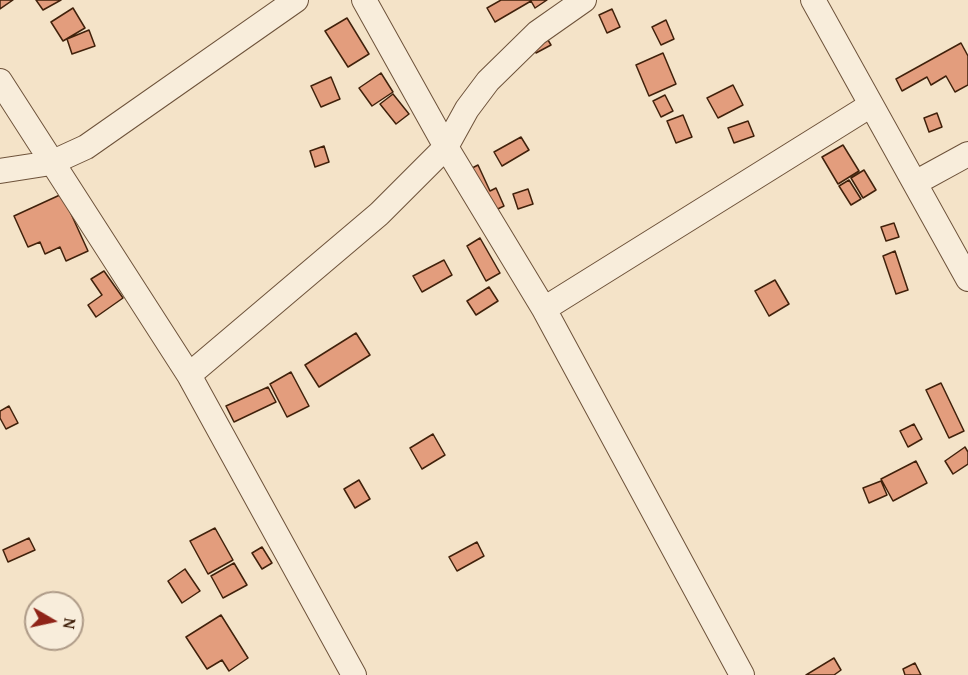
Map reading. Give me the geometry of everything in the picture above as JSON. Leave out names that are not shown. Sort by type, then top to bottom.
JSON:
[{"type":"street","points":[[364,0],[446,147],[544,309],[742,675]]},
{"type":"street","points":[[189,375],[379,214],[446,147],[467,110],[488,81],[560,7],[584,0]]},
{"type":"street","points":[[813,0],[968,279]]},
{"type":"street","points":[[0,171],[51,163],[86,147],[288,2]]},
{"type":"street","points":[[0,81],[189,375],[354,675]]},
{"type":"street","points":[[544,309],[871,105]]},
{"type":"street","points":[[915,183],[968,154]]},
{"type":"building","points":[[0,0],[13,0],[0,9]]},
{"type":"building","points":[[36,0],[61,0],[43,10]]},
{"type":"building","points":[[501,0],[547,0],[535,8],[531,1],[495,22],[487,8]]},
{"type":"building","points":[[73,8],[85,28],[63,41],[51,22]]},
{"type":"building","points":[[612,9],[620,27],[607,33],[599,15]]},
{"type":"building","points":[[347,18],[369,54],[348,67],[325,31]]},
{"type":"building","points":[[666,20],[674,39],[661,45],[652,27]]},
{"type":"building","points":[[89,30],[95,46],[72,54],[67,39]]},
{"type":"building","points":[[545,35],[551,45],[536,53],[531,43]]},
{"type":"building","points":[[961,43],[968,56],[968,85],[955,92],[946,76],[931,85],[927,77],[902,91],[896,79]]},
{"type":"building","points":[[663,53],[676,84],[649,96],[636,65]]},
{"type":"building","points":[[381,73],[393,92],[372,106],[359,88]]},
{"type":"building","points":[[331,77],[340,99],[321,107],[311,86]]},
{"type":"building","points":[[733,85],[743,105],[718,118],[707,98]]},
{"type":"building","points":[[393,94],[409,114],[396,124],[380,104]]},
{"type":"building","points":[[665,95],[673,111],[661,117],[653,101]]},
{"type":"building","points":[[937,113],[942,127],[929,132],[924,118]]},
{"type":"building","points":[[683,115],[692,137],[676,143],[667,121]]},
{"type":"building","points":[[748,121],[754,136],[734,143],[728,128]]},
{"type":"building","points":[[521,137],[529,150],[502,166],[494,152]]},
{"type":"building","points":[[843,145],[859,171],[838,184],[822,157]]},
{"type":"building","points":[[324,146],[329,162],[315,167],[310,151]]},
{"type":"building","points":[[478,165],[490,191],[496,188],[504,206],[477,219],[457,176]]},
{"type":"building","points":[[864,170],[876,190],[863,198],[851,178]]},
{"type":"building","points":[[849,180],[861,199],[851,205],[839,186]]},
{"type":"building","points":[[528,189],[533,204],[518,209],[513,194]]},
{"type":"building","points":[[62,194],[88,251],[66,261],[60,247],[45,254],[40,242],[28,247],[14,216]]},
{"type":"building","points":[[894,223],[899,237],[886,241],[881,227]]},
{"type":"building","points":[[480,238],[500,273],[486,281],[467,246]]},
{"type":"building","points":[[895,251],[908,290],[896,294],[883,256]]},
{"type":"building","points":[[444,260],[452,275],[422,292],[413,276]]},
{"type":"building","points":[[104,271],[123,298],[96,317],[88,305],[102,295],[91,279]]},
{"type":"building","points":[[775,280],[789,304],[769,316],[755,291]]},
{"type":"building","points":[[489,287],[498,301],[476,315],[467,301]]},
{"type":"building","points":[[356,333],[370,355],[319,387],[305,365]]},
{"type":"building","points":[[291,372],[309,406],[287,417],[270,384]]},
{"type":"building","points":[[941,383],[964,431],[949,438],[926,390]]},
{"type":"building","points":[[268,387],[276,402],[234,422],[226,406]]},
{"type":"building","points":[[9,406],[18,423],[6,429],[0,418],[0,411]]},
{"type":"building","points":[[914,424],[922,439],[908,447],[900,431]]},
{"type":"building","points":[[433,434],[445,455],[422,469],[410,448]]},
{"type":"building","points":[[965,447],[968,452],[968,464],[953,474],[945,461]]},
{"type":"building","points":[[916,461],[927,483],[893,501],[881,479]]},
{"type":"building","points":[[359,480],[370,499],[355,508],[344,489]]},
{"type":"building","points":[[881,481],[887,495],[869,503],[863,488]]},
{"type":"building","points":[[215,528],[233,560],[208,574],[190,541]]},
{"type":"building","points":[[29,538],[35,550],[8,562],[3,550]]},
{"type":"building","points":[[477,542],[484,556],[457,571],[449,557]]},
{"type":"building","points":[[262,547],[272,563],[262,569],[252,553]]},
{"type":"building","points":[[234,563],[247,585],[223,598],[211,576]]},
{"type":"building","points":[[185,569],[200,591],[182,603],[168,581]]},
{"type":"building","points":[[221,615],[248,658],[229,671],[222,660],[207,669],[186,637]]},
{"type":"building","points":[[834,658],[841,670],[834,675],[806,675]]},
{"type":"building","points":[[915,663],[921,675],[905,675],[903,669]]}]
